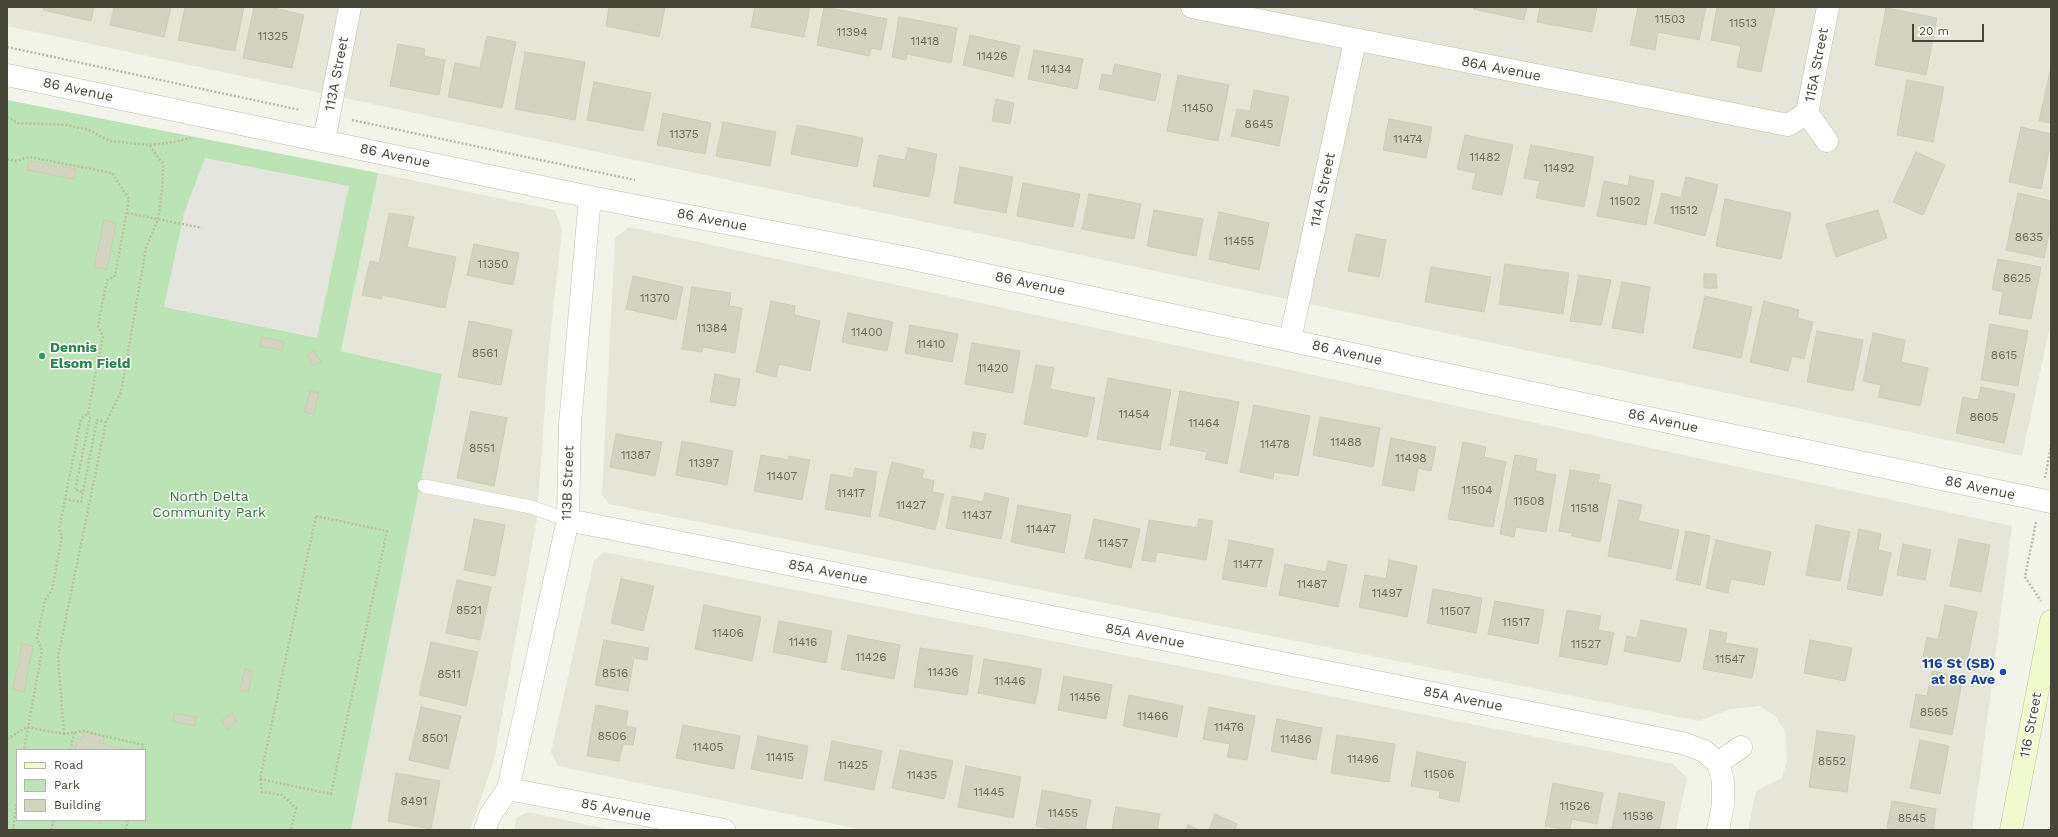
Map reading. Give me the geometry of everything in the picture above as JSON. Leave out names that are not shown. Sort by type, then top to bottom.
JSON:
[{"type":"street","name":"113A Street","points":[[324,141],[350,7]]},
{"type":"street","name":"86A Avenue","points":[[1192,7],[1355,41],[1788,125],[1807,113]]},
{"type":"street","name":"115A Street","points":[[1827,140],[1807,113],[1828,7]]},
{"type":"street","name":"114A Street","points":[[1290,340],[1355,41]]},
{"type":"street","name":"86 Avenue","points":[[7,75],[590,197],[913,259],[1638,416],[2051,502]]},
{"type":"street","name":"113B Street","points":[[485,830],[490,815],[508,789],[568,520],[570,424],[590,197]]},
{"type":"street","name":"85A Avenue","points":[[568,520],[1682,743],[1704,751],[1718,763]]},
{"type":"street","name":"116 Street","points":[[2010,830],[2047,612]]},
{"type":"street","points":[[1718,830],[1723,804],[1724,781],[1718,763],[1741,747]]},
{"type":"street","name":"85 Avenue","points":[[508,789],[724,830]]},
{"type":"lane","points":[[424,486],[531,507],[568,520]]},
{"type":"path","points":[[7,47],[300,110]]},
{"type":"path","points":[[7,117],[18,123],[68,124],[89,130],[110,141],[149,145],[174,142],[193,137]]},
{"type":"path","points":[[64,734],[58,657],[106,422],[122,392],[146,248],[158,219],[162,190],[163,164],[149,145]]},
{"type":"path","points":[[7,159],[16,161],[28,157],[112,173],[129,199],[115,276],[107,280],[98,326],[102,336],[88,413],[90,418],[75,490],[83,492]]},
{"type":"path","points":[[127,212],[202,228]]},
{"type":"path","points":[[24,749],[42,651],[37,638],[44,600],[52,590],[62,537],[59,529],[81,419],[88,413]]},
{"type":"path","points":[[65,499],[80,502],[97,420],[106,422]]},
{"type":"path","points":[[2046,474],[2051,445]]},
{"type":"path","points":[[260,779],[331,794],[387,531],[316,516],[260,779],[262,792],[282,796],[296,808],[291,830]]},
{"type":"path","points":[[2036,522],[2025,577],[2047,612]]},
{"type":"path","points":[[7,739],[27,727],[64,734],[83,731],[143,744],[142,749]]},
{"type":"path","points":[[70,749],[75,732]]},
{"type":"path","points":[[13,830],[16,809]]},
{"type":"shaded area","points":[[7,7],[2051,7],[2051,321],[2022,456],[7,26]]},
{"type":"shaded area","points":[[205,158],[349,186],[317,338],[164,307],[184,213]]},
{"type":"shaded area","points":[[378,173],[555,210],[562,230],[549,347],[537,518],[494,760],[470,830],[351,830],[442,374],[341,351]]},
{"type":"shaded area","points":[[629,227],[2012,526],[1972,830],[1748,830],[1756,791],[1782,778],[1787,761],[1785,731],[1775,716],[1760,706],[1731,709],[1698,721],[609,504],[602,495],[615,238]]},
{"type":"shaded area","points":[[604,552],[1673,764],[1687,778],[1676,830],[863,830],[558,766],[551,752],[594,561]]},
{"type":"shaded area","points":[[528,812],[611,830],[515,830],[516,818]]},
{"type":"green space","name":"North Delta Community Park","points":[[7,100],[378,173],[341,351],[442,374],[351,830],[7,830]]},
{"type":"building","points":[[44,7],[94,7],[91,21],[43,10]]},
{"type":"building","points":[[114,7],[171,7],[164,37],[110,25]]},
{"type":"building","points":[[185,7],[244,7],[235,51],[178,40]]},
{"type":"building","points":[[254,7],[269,7],[304,15],[292,68],[243,58]]},
{"type":"building","points":[[609,7],[665,7],[659,37],[606,26]]},
{"type":"building","points":[[755,7],[810,7],[804,37],[751,27]]},
{"type":"building","points":[[824,7],[887,19],[881,50],[871,48],[869,56],[817,45]]},
{"type":"building","points":[[1474,7],[1527,7],[1524,20],[1473,9]]},
{"type":"building","points":[[1540,7],[1597,7],[1592,32],[1537,22]]},
{"type":"building","points":[[1638,7],[1706,7],[1699,40],[1658,32],[1655,50],[1630,45]]},
{"type":"building","points":[[1717,7],[1775,7],[1761,72],[1737,67],[1741,46],[1711,40]]},
{"type":"building","points":[[1886,8],[1937,18],[1926,75],[1875,65]]},
{"type":"building","points":[[899,17],[957,28],[951,63],[907,54],[906,60],[892,57]]},
{"type":"building","points":[[970,35],[1020,46],[1013,77],[963,65]]},
{"type":"building","points":[[487,36],[516,42],[502,108],[448,97],[455,63],[480,68]]},
{"type":"building","points":[[398,44],[425,49],[424,56],[445,60],[439,95],[390,86]]},
{"type":"building","points":[[1034,50],[1083,59],[1077,89],[1028,79]]},
{"type":"building","points":[[525,52],[585,62],[575,120],[515,109]]},
{"type":"building","points":[[1115,64],[1161,74],[1155,101],[1099,89],[1102,74],[1112,76]]},
{"type":"building","points":[[2051,67],[2051,123],[2039,121]]},
{"type":"building","points":[[1178,75],[1229,85],[1218,141],[1167,131]]},
{"type":"building","points":[[1907,80],[1944,87],[1933,142],[1897,135]]},
{"type":"building","points":[[594,82],[651,93],[643,131],[587,120]]},
{"type":"building","points":[[1254,90],[1289,97],[1279,146],[1231,136],[1237,109],[1250,111]]},
{"type":"building","points":[[996,99],[1014,103],[1010,124],[992,121]]},
{"type":"building","points":[[663,113],[711,123],[705,154],[657,145]]},
{"type":"building","points":[[1389,119],[1432,127],[1426,158],[1383,150]]},
{"type":"building","points":[[723,122],[776,132],[770,166],[716,156]]},
{"type":"building","points":[[797,125],[863,138],[857,167],[791,154]]},
{"type":"building","points":[[2021,127],[2051,134],[2051,152],[2049,151],[2041,189],[2009,182]]},
{"type":"building","points":[[1465,135],[1513,145],[1502,195],[1472,189],[1476,173],[1457,169]]},
{"type":"building","points":[[1531,145],[1594,157],[1584,207],[1536,198],[1540,181],[1524,178]]},
{"type":"building","points":[[908,148],[937,154],[929,197],[873,186],[879,155],[905,160]]},
{"type":"building","points":[[1916,152],[1945,165],[1923,215],[1893,202]]},
{"type":"building","points":[[29,161],[76,169],[74,179],[27,170]]},
{"type":"building","points":[[960,167],[1013,177],[1006,213],[954,203]]},
{"type":"building","points":[[1630,176],[1654,181],[1646,225],[1597,216],[1604,181],[1628,186]]},
{"type":"building","points":[[1686,177],[1718,185],[1705,236],[1654,223],[1662,193],[1681,198]]},
{"type":"building","points":[[1023,183],[1080,194],[1073,227],[1017,216]]},
{"type":"building","points":[[2018,193],[2051,201],[2051,224],[2044,258],[2006,250]]},
{"type":"building","points":[[1089,194],[1141,204],[1134,239],[1082,229]]},
{"type":"building","points":[[1725,199],[1791,213],[1781,259],[1716,246]]},
{"type":"building","points":[[1154,210],[1203,219],[1196,256],[1147,246]]},
{"type":"building","points":[[1878,210],[1887,238],[1836,257],[1826,224]]},
{"type":"building","points":[[1219,212],[1269,223],[1259,270],[1209,259]]},
{"type":"building","points":[[389,213],[414,217],[407,247],[456,257],[445,308],[382,295],[382,299],[362,295],[370,261],[379,263]]},
{"type":"building","points":[[104,220],[116,223],[107,270],[94,267]]},
{"type":"building","points":[[1356,234],[1386,240],[1379,277],[1348,271]]},
{"type":"building","points":[[474,244],[519,253],[513,285],[467,275]]},
{"type":"building","points":[[1998,259],[2041,267],[2031,319],[1999,314],[2003,292],[1992,289]]},
{"type":"building","points":[[1505,264],[1569,273],[1563,314],[1499,304]]},
{"type":"building","points":[[1431,267],[1491,277],[1484,312],[1425,302]]},
{"type":"building","points":[[1704,274],[1716,274],[1717,288],[1704,288]]},
{"type":"building","points":[[1579,275],[1611,280],[1601,325],[1570,321]]},
{"type":"building","points":[[633,276],[683,287],[676,320],[626,309]]},
{"type":"building","points":[[1622,282],[1650,287],[1643,333],[1612,328]]},
{"type":"building","points":[[692,287],[731,293],[729,306],[742,308],[735,353],[703,347],[702,352],[682,349]]},
{"type":"building","points":[[1705,296],[1752,307],[1741,358],[1693,348]]},
{"type":"building","points":[[771,301],[795,306],[794,315],[820,321],[810,371],[779,364],[776,377],[756,372]]},
{"type":"building","points":[[1764,301],[1799,310],[1797,318],[1813,322],[1804,359],[1792,356],[1788,371],[1750,362]]},
{"type":"building","points":[[848,313],[893,322],[887,351],[842,342]]},
{"type":"building","points":[[469,321],[512,330],[501,385],[458,377]]},
{"type":"building","points":[[1990,324],[2028,331],[2018,386],[1981,380]]},
{"type":"building","points":[[910,325],[958,334],[952,362],[905,353]]},
{"type":"building","points":[[1817,331],[1863,340],[1853,391],[1807,382]]},
{"type":"building","points":[[1873,333],[1905,340],[1901,362],[1928,368],[1920,406],[1878,397],[1881,385],[1863,381]]},
{"type":"building","points":[[262,337],[284,342],[282,350],[260,346]]},
{"type":"building","points":[[972,343],[1020,351],[1013,393],[965,384]]},
{"type":"building","points":[[314,351],[321,362],[313,366],[307,355]]},
{"type":"building","points":[[1036,365],[1054,368],[1050,389],[1095,398],[1087,437],[1024,424]]},
{"type":"building","points":[[715,374],[740,379],[735,406],[710,402]]},
{"type":"building","points":[[1108,378],[1171,390],[1160,450],[1097,439]]},
{"type":"building","points":[[1981,387],[2015,394],[2004,443],[1956,433],[1963,397],[1978,400]]},
{"type":"building","points":[[310,391],[319,393],[314,414],[304,412]]},
{"type":"building","points":[[1180,391],[1239,402],[1227,464],[1205,459],[1207,452],[1170,445]]},
{"type":"building","points":[[1254,405],[1310,416],[1298,476],[1274,472],[1273,479],[1240,472]]},
{"type":"building","points":[[471,411],[507,418],[494,486],[457,478]]},
{"type":"building","points":[[1320,417],[1380,428],[1373,467],[1313,455]]},
{"type":"building","points":[[973,432],[986,434],[983,449],[970,447]]},
{"type":"building","points":[[616,434],[662,442],[655,476],[610,467]]},
{"type":"building","points":[[1391,438],[1436,447],[1431,471],[1418,468],[1414,491],[1382,485]]},
{"type":"building","points":[[682,441],[733,451],[727,485],[676,475]]},
{"type":"building","points":[[1463,442],[1486,447],[1484,457],[1506,462],[1493,527],[1448,519]]},
{"type":"building","points":[[761,455],[788,460],[789,456],[810,460],[802,500],[754,491]]},
{"type":"building","points":[[1515,455],[1537,459],[1535,471],[1556,475],[1546,532],[1516,527],[1514,537],[1500,534]]},
{"type":"building","points":[[892,462],[924,470],[922,478],[934,481],[932,492],[944,494],[935,530],[879,516]]},
{"type":"building","points":[[855,468],[877,472],[870,517],[825,509],[831,474],[853,478]]},
{"type":"building","points":[[1570,470],[1600,475],[1598,482],[1611,485],[1600,542],[1572,536],[1572,533],[1559,531]]},
{"type":"building","points":[[985,493],[1009,498],[1001,539],[946,528],[952,496],[983,502]]},
{"type":"building","points":[[1619,500],[1642,505],[1638,521],[1679,530],[1671,569],[1608,556]]},
{"type":"building","points":[[1018,505],[1071,515],[1064,553],[1011,542]]},
{"type":"building","points":[[474,519],[505,525],[495,576],[464,570]]},
{"type":"building","points":[[1094,519],[1140,529],[1131,568],[1085,558]]},
{"type":"building","points":[[1199,519],[1213,521],[1206,560],[1157,552],[1155,562],[1142,560],[1149,520],[1197,528]]},
{"type":"building","points":[[1816,525],[1850,532],[1840,581],[1806,575]]},
{"type":"building","points":[[1859,529],[1881,534],[1878,550],[1891,553],[1882,596],[1847,589]]},
{"type":"building","points":[[1686,531],[1710,536],[1700,585],[1676,580]]},
{"type":"building","points":[[1959,539],[1990,545],[1981,592],[1950,586]]},
{"type":"building","points":[[1229,540],[1274,549],[1266,587],[1222,579]]},
{"type":"building","points":[[1716,540],[1771,552],[1764,585],[1731,579],[1728,593],[1706,588]]},
{"type":"building","points":[[1903,544],[1931,550],[1925,580],[1897,575]]},
{"type":"building","points":[[1389,560],[1417,566],[1407,617],[1359,607],[1365,575],[1386,579]]},
{"type":"building","points":[[1328,561],[1347,565],[1338,607],[1279,595],[1285,564],[1326,572]]},
{"type":"building","points":[[621,579],[654,586],[643,631],[611,623]]},
{"type":"building","points":[[457,580],[491,587],[480,640],[446,633]]},
{"type":"building","points":[[1433,589],[1482,598],[1476,633],[1427,623]]},
{"type":"building","points":[[1495,601],[1544,610],[1538,644],[1488,634]]},
{"type":"building","points":[[704,605],[761,617],[752,661],[695,649]]},
{"type":"building","points":[[1945,605],[1977,612],[1966,666],[1923,657],[1927,637],[1938,640]]},
{"type":"building","points":[[1567,610],[1601,616],[1598,630],[1614,633],[1607,665],[1559,656]]},
{"type":"building","points":[[1641,620],[1687,629],[1680,662],[1624,651],[1627,636],[1637,638]]},
{"type":"building","points":[[779,621],[832,631],[826,663],[773,652]]},
{"type":"building","points":[[1710,630],[1727,633],[1725,643],[1758,649],[1752,678],[1703,669]]},
{"type":"building","points":[[848,635],[900,645],[894,679],[841,669]]},
{"type":"building","points":[[604,640],[649,648],[647,660],[634,658],[628,691],[595,685]]},
{"type":"building","points":[[1810,640],[1852,648],[1845,681],[1804,673]]},
{"type":"building","points":[[431,642],[478,652],[466,706],[419,695]]},
{"type":"building","points":[[22,644],[33,646],[24,692],[13,689]]},
{"type":"building","points":[[920,648],[973,656],[967,695],[914,687]]},
{"type":"building","points":[[984,659],[1042,669],[1035,704],[978,693]]},
{"type":"building","points":[[245,669],[253,671],[248,692],[240,690]]},
{"type":"building","points":[[1932,671],[1963,677],[1952,735],[1910,727],[1916,694],[1927,696]]},
{"type":"building","points":[[1064,676],[1112,685],[1106,719],[1058,710]]},
{"type":"building","points":[[1129,695],[1183,706],[1177,737],[1123,726]]},
{"type":"building","points":[[596,705],[628,711],[626,726],[636,728],[633,745],[623,744],[619,761],[587,756]]},
{"type":"building","points":[[421,707],[461,716],[448,769],[409,760]]},
{"type":"building","points":[[1209,707],[1255,716],[1247,760],[1227,757],[1230,744],[1203,739]]},
{"type":"building","points":[[174,713],[196,717],[195,726],[173,721]]},
{"type":"building","points":[[232,713],[237,721],[227,729],[221,721]]},
{"type":"building","points":[[1277,719],[1322,728],[1316,760],[1271,751]]},
{"type":"building","points":[[683,725],[740,736],[734,769],[676,758]]},
{"type":"building","points":[[1817,731],[1855,736],[1847,792],[1809,787]]},
{"type":"building","points":[[84,732],[104,736],[103,744],[125,749],[75,749],[77,739],[82,740]]},
{"type":"building","points":[[1337,735],[1395,744],[1389,782],[1331,773]]},
{"type":"building","points":[[758,736],[808,746],[802,779],[751,769]]},
{"type":"building","points":[[1920,740],[1949,746],[1940,794],[1910,788]]},
{"type":"building","points":[[832,741],[882,751],[874,790],[824,780]]},
{"type":"building","points":[[900,750],[953,761],[944,799],[892,788]]},
{"type":"building","points":[[1417,752],[1466,762],[1459,802],[1439,798],[1440,791],[1411,786]]},
{"type":"building","points":[[966,766],[1021,777],[1013,818],[958,807]]},
{"type":"building","points":[[396,773],[440,781],[431,829],[388,821]]},
{"type":"building","points":[[1553,783],[1603,793],[1597,824],[1572,819],[1570,830],[1545,826]]},
{"type":"building","points":[[1042,790],[1091,800],[1085,830],[1058,830],[1036,826]]},
{"type":"building","points":[[1619,793],[1665,802],[1659,830],[1612,829]]},
{"type":"building","points":[[1892,801],[1936,809],[1933,830],[1899,830],[1887,828]]},
{"type":"building","points":[[1116,807],[1160,814],[1157,830],[1112,830]]},
{"type":"building","points":[[1215,814],[1237,824],[1235,830],[1209,830]]},
{"type":"building","points":[[86,821],[102,821],[101,824]]},
{"type":"building","points":[[1188,825],[1200,830],[1186,830]]},
{"type":"place","name":"Dennis Elsom Field","points":[[42,356]]},
{"type":"place","name":"116 St (SB) at 86 Ave","points":[[2003,672]]}]
